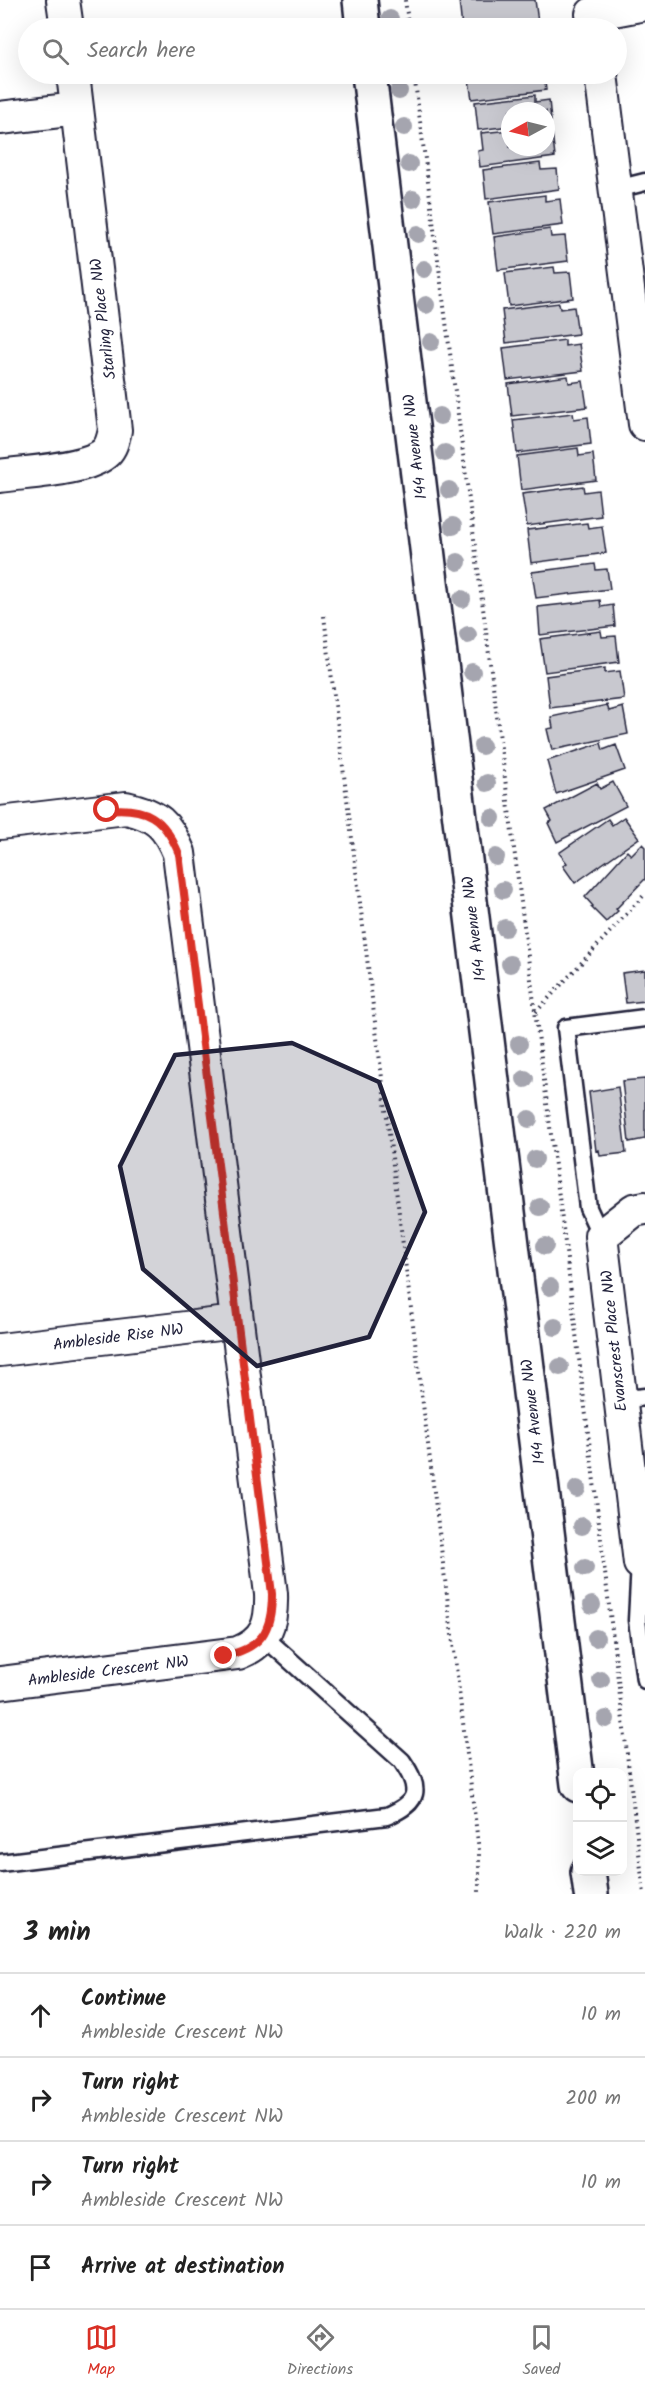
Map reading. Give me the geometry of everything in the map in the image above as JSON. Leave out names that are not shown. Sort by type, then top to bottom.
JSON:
[{"type":"main road","points":[[360,0],[362,18]]},
{"type":"main road","name":"144 Avenue NW","points":[[370,84],[576,1768]]},
{"type":"main road","points":[[589,1876],[591,1894]]},
{"type":"street","points":[[63,0],[66,18]]},
{"type":"street","points":[[592,14],[645,4]]},
{"type":"street","name":"Starling Place NW","points":[[0,476],[84,465],[107,452],[113,442],[115,430],[74,84]]},
{"type":"street","points":[[604,84],[631,185],[645,424]]},
{"type":"street","points":[[0,118],[77,109]]},
{"type":"street","points":[[0,823],[126,808],[145,812],[157,818],[167,829],[179,854],[236,1322],[272,1594],[272,1612],[263,1636]]},
{"type":"street","points":[[601,1236],[634,1210],[645,1208]]},
{"type":"street","name":"Evanscrest Place NW","points":[[601,1236],[632,1399],[642,1565]]},
{"type":"street","name":"Ambleside Rise NW","points":[[0,1350],[236,1322]]},
{"type":"street","name":"Ambleside Crescent NW","points":[[0,1683],[224,1656],[251,1648],[263,1636]]},
{"type":"lane","points":[[601,1236],[588,1208],[566,1028],[645,1018]]},
{"type":"lane","points":[[642,1565],[637,1620],[645,1680]]},
{"type":"lane","points":[[0,1863],[387,1816],[402,1809],[413,1798],[415,1780],[402,1761],[263,1636]]},
{"type":"path","points":[[405,0],[407,18]]},
{"type":"path","points":[[415,84],[535,1012],[644,1894]]},
{"type":"path","points":[[324,616],[475,1816],[479,1850],[479,1894]]},
{"type":"path","points":[[535,1012],[645,894]]},
{"type":"highlighted area","points":[[292,1043],[379,1082],[425,1212],[369,1337],[257,1366],[143,1269],[120,1166],[175,1055]]},
{"type":"building","points":[[459,0],[535,0],[537,18],[461,18]]},
{"type":"building","points":[[470,84],[545,84],[546,90],[472,99]]},
{"type":"building","points":[[535,95],[535,102],[501,102],[501,127],[478,130],[475,102]]},
{"type":"building","points":[[501,131],[501,156],[555,157],[480,167],[478,151],[483,150],[481,133]]},
{"type":"building","points":[[540,163],[541,170],[557,169],[559,189],[486,199],[483,170]]},
{"type":"building","points":[[545,195],[545,201],[560,199],[563,225],[493,234],[489,202]]},
{"type":"building","points":[[550,229],[551,237],[565,236],[568,261],[498,270],[494,237]]},
{"type":"building","points":[[554,267],[555,273],[570,272],[573,298],[509,306],[505,273]]},
{"type":"building","points":[[559,303],[560,309],[574,307],[578,334],[506,343],[502,310]]},
{"type":"building","points":[[565,340],[565,346],[579,344],[583,371],[507,380],[503,348]]},
{"type":"building","points":[[568,376],[569,383],[583,381],[587,407],[512,416],[508,384]]},
{"type":"building","points":[[573,413],[574,419],[588,417],[591,444],[517,453],[513,420]]},
{"type":"building","points":[[578,448],[579,456],[593,454],[596,480],[521,490],[517,456]]},
{"type":"building","points":[[583,486],[584,492],[598,490],[601,516],[527,526],[522,494]]},
{"type":"building","points":[[587,523],[588,528],[602,526],[606,553],[531,563],[527,530]]},
{"type":"building","points":[[595,564],[596,570],[607,569],[610,589],[536,598],[532,572]]},
{"type":"building","points":[[600,600],[601,607],[613,605],[615,626],[540,635],[538,607]]},
{"type":"building","points":[[601,631],[602,637],[616,636],[619,662],[545,672],[540,639]]},
{"type":"building","points":[[605,668],[605,673],[620,671],[624,699],[550,708],[546,676]]},
{"type":"building","points":[[607,705],[609,711],[623,707],[628,734],[552,750],[547,729],[553,728],[551,717]]},
{"type":"building","points":[[601,743],[603,750],[616,745],[625,770],[556,794],[547,761]]},
{"type":"building","points":[[613,782],[626,806],[557,842],[548,823],[552,821],[546,810],[597,783],[600,789]]},
{"type":"building","points":[[624,817],[639,838],[575,883],[563,866],[567,863],[559,853],[608,819],[612,825]]},
{"type":"building","points":[[642,844],[645,847],[645,879],[606,922],[591,907],[593,906],[585,897],[627,851],[631,855]]},
{"type":"building","points":[[645,970],[645,1001],[626,1003],[622,973]]},
{"type":"building","points":[[645,1079],[645,1139],[629,1142],[622,1081]]},
{"type":"building","points":[[618,1087],[626,1153],[600,1156],[599,1150],[596,1151],[589,1092]]},
{"type":"route","points":[[107,810],[126,808],[145,812],[157,818],[167,829],[179,854],[236,1322],[272,1594],[272,1612],[263,1636],[251,1648],[224,1656]]}]
